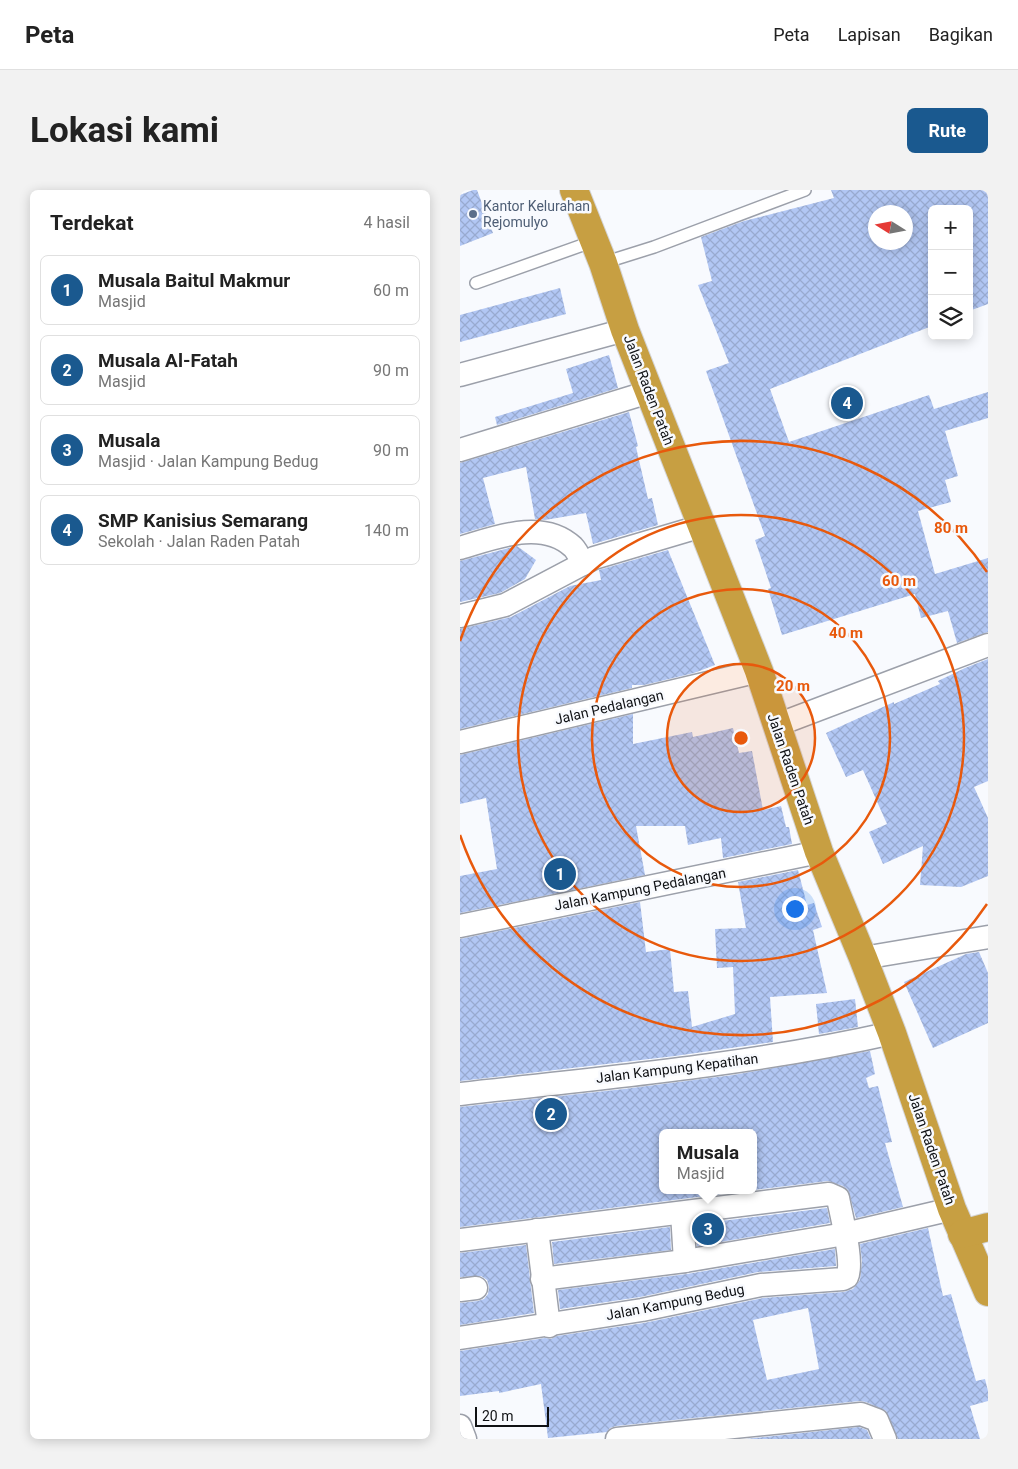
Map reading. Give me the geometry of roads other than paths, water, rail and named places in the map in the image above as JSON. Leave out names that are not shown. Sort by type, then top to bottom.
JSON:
[{"type":"highway","name":"Jalan Raden Patah","points":[[574,190],[625,330],[759,671],[819,852],[892,1034],[952,1209],[988,1292]]},
{"type":"highway","points":[[962,1234],[988,1227]]},
{"type":"street","points":[[460,375],[625,330]]},
{"type":"street","points":[[460,450],[649,392]]},
{"type":"street","points":[[460,616],[505,605],[594,558],[702,526]]},
{"type":"street","points":[[460,548],[507,534],[535,532],[562,539],[574,548],[583,564]]},
{"type":"street","points":[[776,725],[988,645]]},
{"type":"street","name":"Jalan Pedalangan","points":[[460,742],[759,671]]},
{"type":"street","name":"Jalan Kampung Pedalangan","points":[[460,926],[819,852]]},
{"type":"street","points":[[863,958],[988,937]]},
{"type":"street","name":"Jalan Kampung Kepatihan","points":[[460,1094],[686,1068],[784,1054],[892,1034]]},
{"type":"street","name":"Jalan Kampung Bedug","points":[[460,1240],[833,1195],[838,1198],[850,1268],[847,1277],[843,1279],[761,1285],[642,1310],[549,1326],[460,1338]]},
{"type":"street","points":[[542,1279],[685,1261],[845,1234],[952,1209]]},
{"type":"street","points":[[682,1213],[685,1261]]},
{"type":"street","points":[[538,1230],[542,1279],[549,1326]]},
{"type":"street","points":[[617,1439],[862,1414],[877,1420],[885,1439]]},
{"type":"street","points":[[460,1426],[466,1439]]},
{"type":"lane","points":[[476,283],[598,252],[654,247],[804,190]]},
{"type":"place","name":"Kantor Kelurahan Rejomulyo","points":[[473,214]]},
{"type":"place","name":"SMP Kanisius Semarang","points":[[847,403]]},
{"type":"place","name":"Musala Baitul Makmur","points":[[560,874]]},
{"type":"place","name":"Musala Al-Fatah","points":[[551,1114]]},
{"type":"place","name":"Musala","points":[[708,1229]]}]
